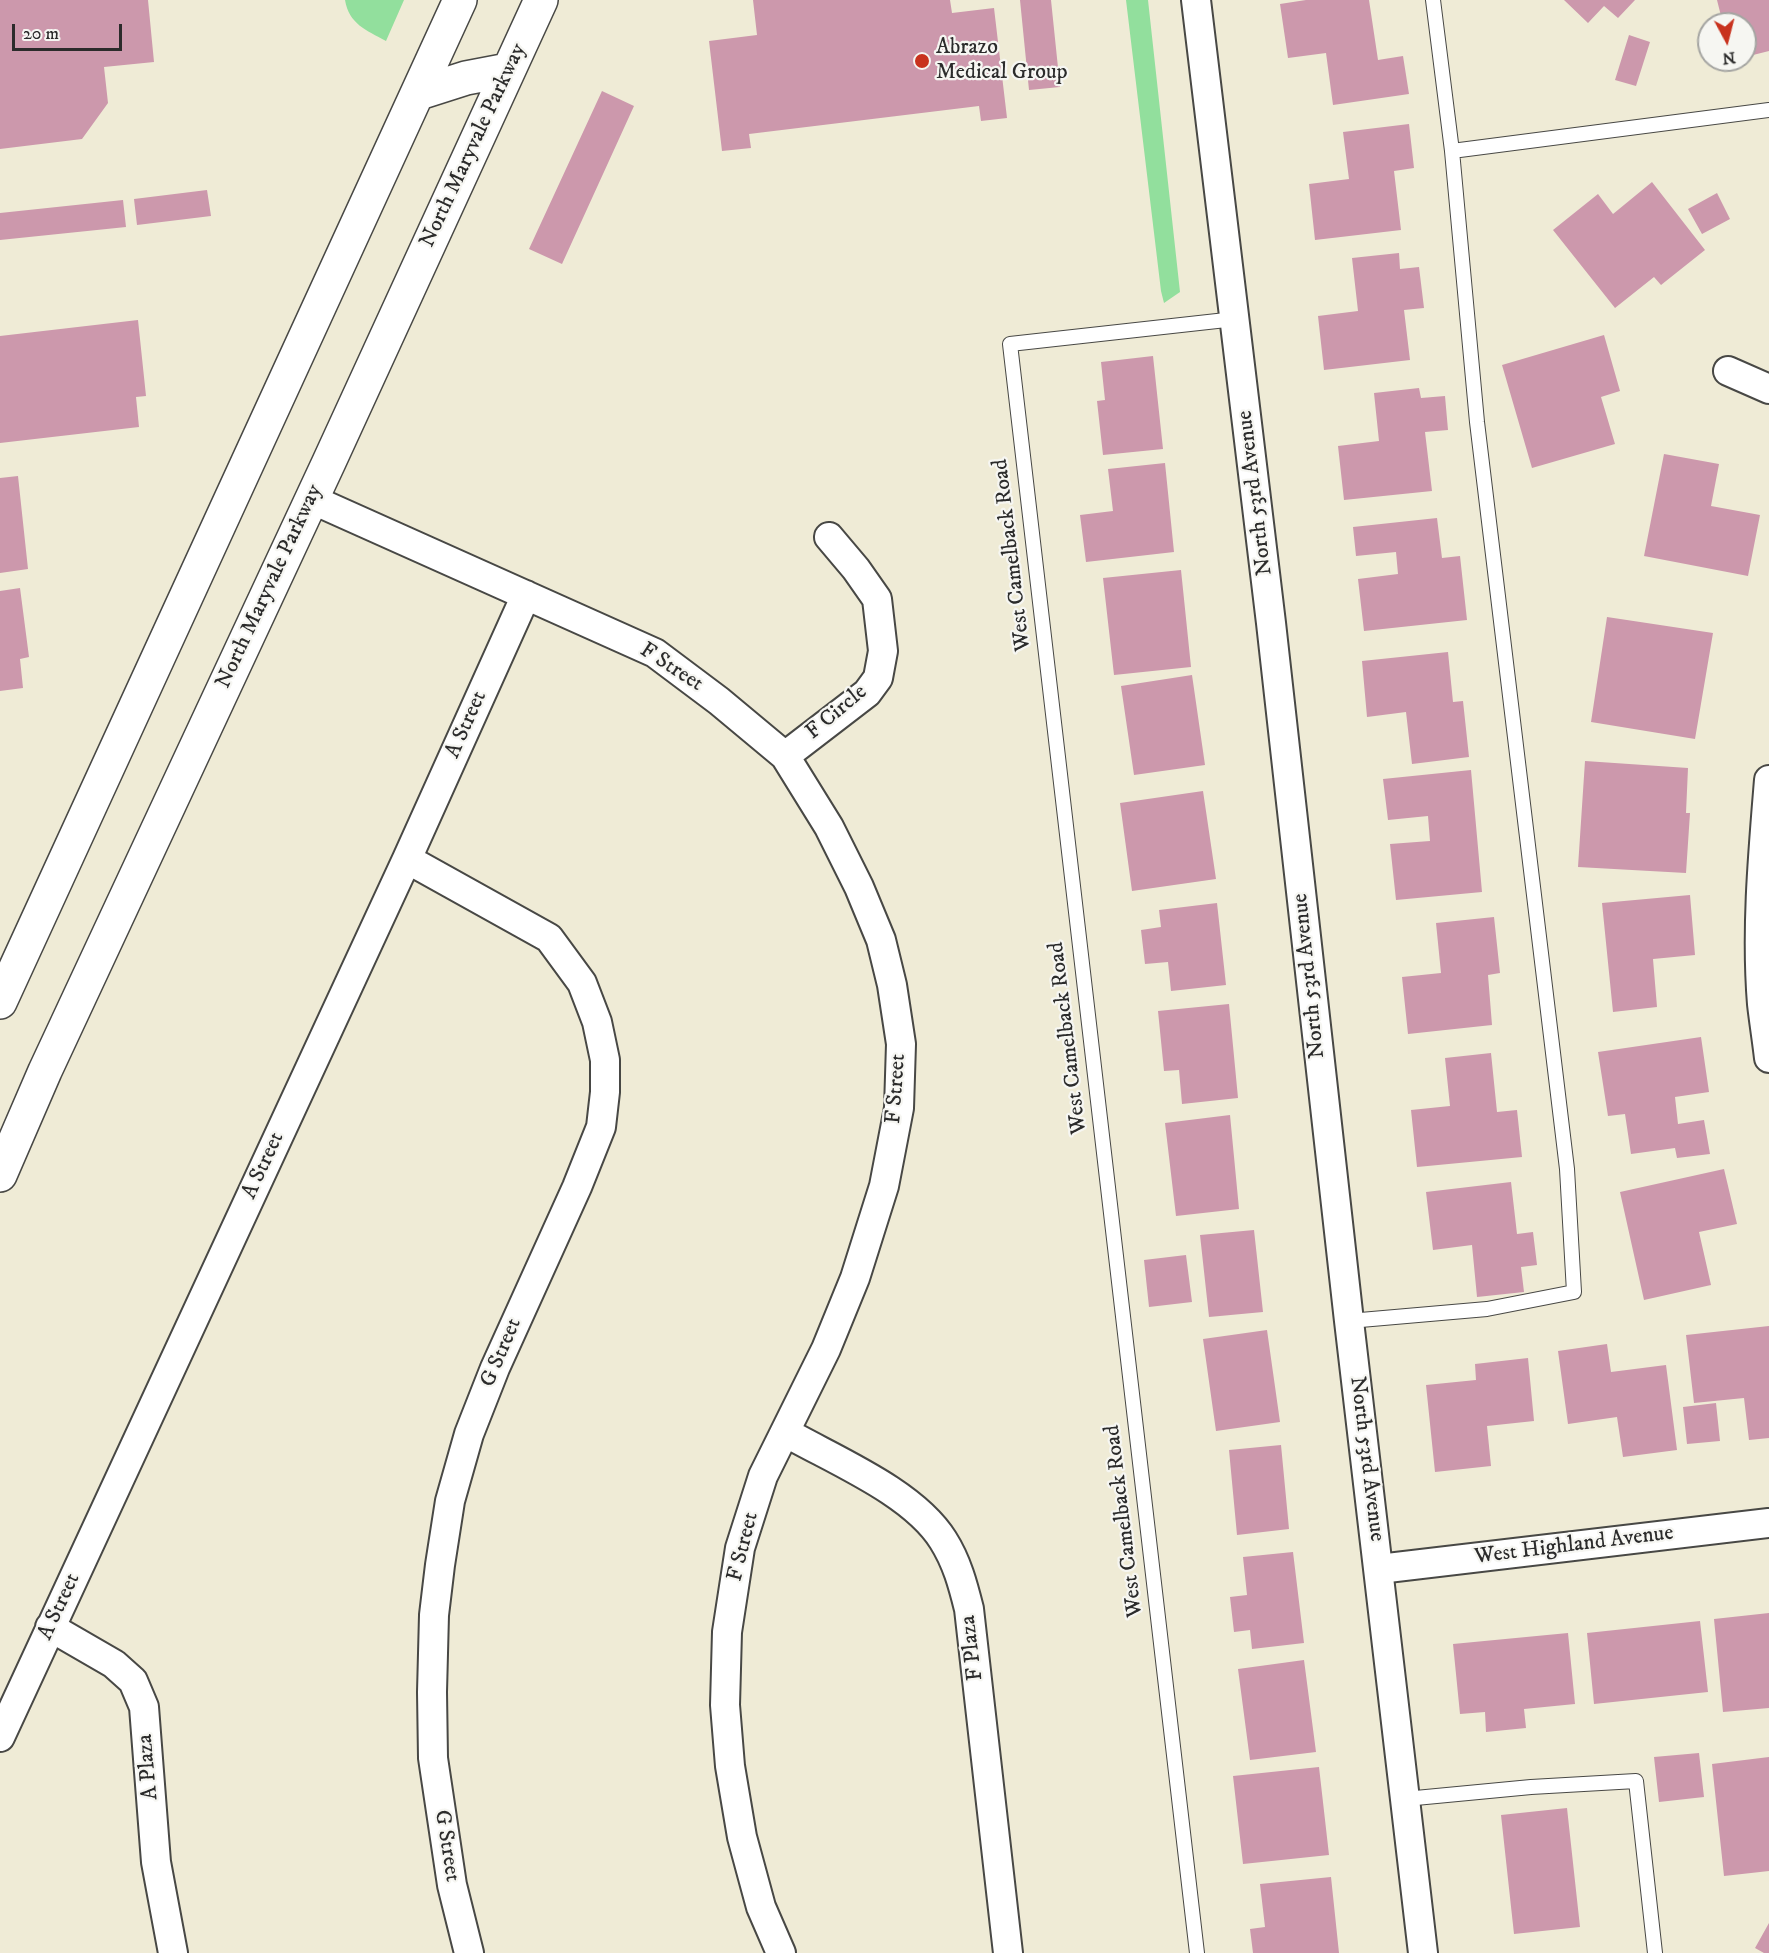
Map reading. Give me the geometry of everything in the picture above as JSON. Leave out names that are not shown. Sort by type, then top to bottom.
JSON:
[{"type":"street","points":[[0,1002],[460,0]]},
{"type":"street","name":"North Maryvale Parkway","points":[[0,1175],[45,1071],[541,0]]},
{"type":"street","name":"North 53rd Avenue","points":[[1196,0],[1235,319],[1423,1953]]},
{"type":"street","points":[[419,93],[465,78],[508,70]]},
{"type":"street","points":[[1728,370],[1769,389]]},
{"type":"street","name":"F Street","points":[[311,499],[655,653],[719,701],[784,756],[829,827],[877,929],[892,985],[901,1044],[899,1108],[884,1186],[855,1278],[826,1349],[764,1476],[740,1548],[727,1632],[725,1705],[730,1766],[742,1837],[761,1906],[781,1953]]},
{"type":"street","name":"F Circle","points":[[784,756],[867,693],[878,678],[882,651],[877,599],[829,537]]},
{"type":"street","name":"A Street","points":[[0,1737],[407,859],[526,595]]},
{"type":"street","points":[[1769,780],[1763,852],[1761,926],[1762,1003],[1769,1058]]},
{"type":"street","name":"G Street","points":[[407,859],[549,939],[582,983],[597,1022],[605,1060],[605,1092],[601,1127],[577,1187],[495,1368],[470,1434],[450,1501],[440,1565],[434,1615],[433,1758],[452,1885],[469,1953]]},
{"type":"street","name":"F Plaza","points":[[784,1432],[878,1483],[920,1511],[943,1540],[960,1572],[969,1609],[1008,1953]]},
{"type":"street","name":"West Highland Avenue","points":[[1379,1569],[1769,1523]]},
{"type":"street","name":"A Plaza","points":[[50,1627],[114,1665],[133,1681],[144,1707],[156,1862],[173,1953]]},
{"type":"lane","points":[[1349,1321],[1486,1309],[1574,1292],[1567,1170],[1477,422],[1452,151],[1433,0]]},
{"type":"lane","points":[[1452,151],[1769,110]]},
{"type":"lane","name":"West Camelback Road","points":[[1197,1953],[1010,344],[1235,319]]},
{"type":"lane","points":[[1405,1799],[1531,1787],[1636,1781],[1655,1953]]},
{"type":"green space","points":[[345,0],[404,0],[386,41],[365,30],[354,21]]},
{"type":"green space","points":[[1126,0],[1148,0],[1180,292],[1164,303],[1161,291]]},
{"type":"building","points":[[0,0],[148,0],[154,62],[104,67],[108,103],[82,139],[0,149]]},
{"type":"building","points":[[753,0],[950,0],[952,13],[994,8],[1007,118],[981,121],[979,106],[749,134],[751,148],[722,151],[709,41],[757,35]]},
{"type":"building","points":[[1020,0],[1051,0],[1060,87],[1029,90]]},
{"type":"building","points":[[1306,0],[1369,0],[1378,60],[1403,56],[1409,94],[1333,105],[1326,53],[1288,58],[1280,4]]},
{"type":"building","points":[[1564,0],[1635,0],[1618,18],[1604,6],[1588,23]]},
{"type":"building","points":[[1717,0],[1769,0],[1769,51],[1757,54],[1757,12],[1720,12]]},
{"type":"building","points":[[1629,35],[1650,42],[1636,86],[1615,80]]},
{"type":"building","points":[[602,91],[634,106],[562,264],[529,249]]},
{"type":"building","points":[[1409,124],[1414,168],[1394,171],[1401,230],[1315,240],[1309,184],[1349,179],[1343,132]]},
{"type":"building","points":[[1652,182],[1705,250],[1661,285],[1654,277],[1615,308],[1553,230],[1598,194],[1613,214]]},
{"type":"building","points":[[207,190],[211,216],[137,225],[134,199]]},
{"type":"building","points":[[1717,193],[1730,219],[1702,234],[1688,209]]},
{"type":"building","points":[[123,200],[126,227],[0,240],[0,213]]},
{"type":"building","points":[[1399,253],[1400,269],[1419,267],[1424,308],[1404,310],[1410,360],[1324,370],[1318,316],[1358,311],[1352,258]]},
{"type":"building","points":[[138,320],[146,396],[136,397],[139,427],[0,443],[0,336]]},
{"type":"building","points":[[1604,335],[1620,391],[1601,397],[1615,444],[1532,468],[1502,365]]},
{"type":"building","points":[[1153,356],[1163,449],[1103,455],[1097,401],[1105,400],[1101,362]]},
{"type":"building","points":[[1419,388],[1421,398],[1445,396],[1448,430],[1425,432],[1432,491],[1344,500],[1338,446],[1379,441],[1374,393]]},
{"type":"building","points":[[1664,454],[1719,464],[1711,506],[1760,515],[1748,576],[1644,556]]},
{"type":"building","points":[[1165,463],[1174,552],[1086,562],[1080,515],[1113,511],[1108,469]]},
{"type":"building","points":[[18,476],[28,569],[0,573],[0,478]]},
{"type":"building","points":[[1437,518],[1442,558],[1460,556],[1467,620],[1364,631],[1358,579],[1398,574],[1396,552],[1356,556],[1353,527]]},
{"type":"building","points":[[1181,570],[1191,667],[1114,675],[1103,578]]},
{"type":"building","points":[[20,588],[29,657],[20,659],[23,688],[0,691],[0,591]]},
{"type":"building","points":[[1607,617],[1713,633],[1695,739],[1591,722]]},
{"type":"building","points":[[1448,652],[1453,702],[1463,701],[1469,757],[1412,764],[1406,712],[1367,717],[1362,661]]},
{"type":"building","points":[[1192,675],[1205,765],[1134,775],[1121,686]]},
{"type":"building","points":[[1585,761],[1688,768],[1686,813],[1690,813],[1686,873],[1578,867]]},
{"type":"building","points":[[1471,770],[1482,892],[1396,900],[1390,844],[1430,841],[1428,816],[1388,820],[1383,779]]},
{"type":"building","points":[[1203,791],[1216,879],[1132,891],[1120,803]]},
{"type":"building","points":[[1690,895],[1695,955],[1653,959],[1657,1007],[1613,1012],[1602,903]]},
{"type":"building","points":[[1217,903],[1226,985],[1171,991],[1168,962],[1145,964],[1141,930],[1161,927],[1159,910]]},
{"type":"building","points":[[1494,917],[1500,973],[1488,975],[1492,1025],[1408,1034],[1402,977],[1441,973],[1436,923]]},
{"type":"building","points":[[1229,1004],[1238,1098],[1182,1104],[1179,1070],[1164,1071],[1158,1011]]},
{"type":"building","points":[[1701,1037],[1709,1092],[1675,1097],[1678,1124],[1704,1120],[1710,1154],[1677,1158],[1675,1148],[1631,1154],[1625,1114],[1608,1116],[1598,1052]]},
{"type":"building","points":[[1491,1053],[1497,1112],[1517,1110],[1522,1157],[1417,1167],[1411,1110],[1450,1106],[1445,1058]]},
{"type":"building","points":[[1230,1115],[1239,1209],[1176,1216],[1165,1123]]},
{"type":"building","points":[[1724,1169],[1737,1224],[1699,1232],[1711,1285],[1644,1300],[1620,1192]]},
{"type":"building","points":[[1511,1182],[1517,1234],[1533,1232],[1537,1265],[1521,1267],[1524,1292],[1477,1297],[1472,1245],[1433,1250],[1426,1192]]},
{"type":"building","points":[[1254,1230],[1263,1312],[1209,1317],[1200,1235]]},
{"type":"building","points":[[1186,1255],[1192,1302],[1149,1307],[1144,1260]]},
{"type":"building","points":[[1769,1326],[1769,1438],[1749,1440],[1744,1398],[1694,1403],[1686,1335]]},
{"type":"building","points":[[1267,1330],[1280,1422],[1216,1431],[1203,1339]]},
{"type":"building","points":[[1607,1344],[1611,1372],[1666,1365],[1677,1450],[1623,1457],[1617,1417],[1568,1424],[1558,1351]]},
{"type":"building","points":[[1528,1358],[1534,1421],[1487,1426],[1491,1466],[1435,1472],[1426,1385],[1476,1380],[1475,1364]]},
{"type":"building","points":[[1716,1403],[1720,1441],[1687,1444],[1683,1407]]},
{"type":"building","points":[[1281,1445],[1289,1529],[1237,1535],[1229,1450]]},
{"type":"building","points":[[1293,1552],[1304,1643],[1252,1649],[1250,1630],[1234,1632],[1230,1597],[1247,1595],[1243,1557]]},
{"type":"building","points":[[1769,1613],[1769,1708],[1723,1712],[1714,1619]]},
{"type":"building","points":[[1700,1621],[1708,1692],[1594,1704],[1587,1633]]},
{"type":"building","points":[[1568,1633],[1575,1704],[1524,1709],[1526,1728],[1486,1732],[1485,1712],[1460,1714],[1453,1644]]},
{"type":"building","points":[[1304,1660],[1316,1752],[1250,1760],[1238,1669]]},
{"type":"building","points":[[1699,1753],[1704,1797],[1659,1802],[1654,1757]]},
{"type":"building","points":[[1769,1757],[1769,1871],[1724,1876],[1712,1764]]},
{"type":"building","points":[[1319,1767],[1329,1855],[1243,1864],[1233,1776]]},
{"type":"building","points":[[1567,1808],[1580,1927],[1514,1934],[1501,1815]]},
{"type":"building","points":[[1331,1877],[1339,1953],[1253,1953],[1250,1929],[1265,1927],[1260,1884]]},
{"type":"building","points":[[1769,1923],[1769,1953],[1764,1953],[1755,1948]]},
{"type":"place","name":"Abrazo Medical Group","points":[[922,61]]}]
